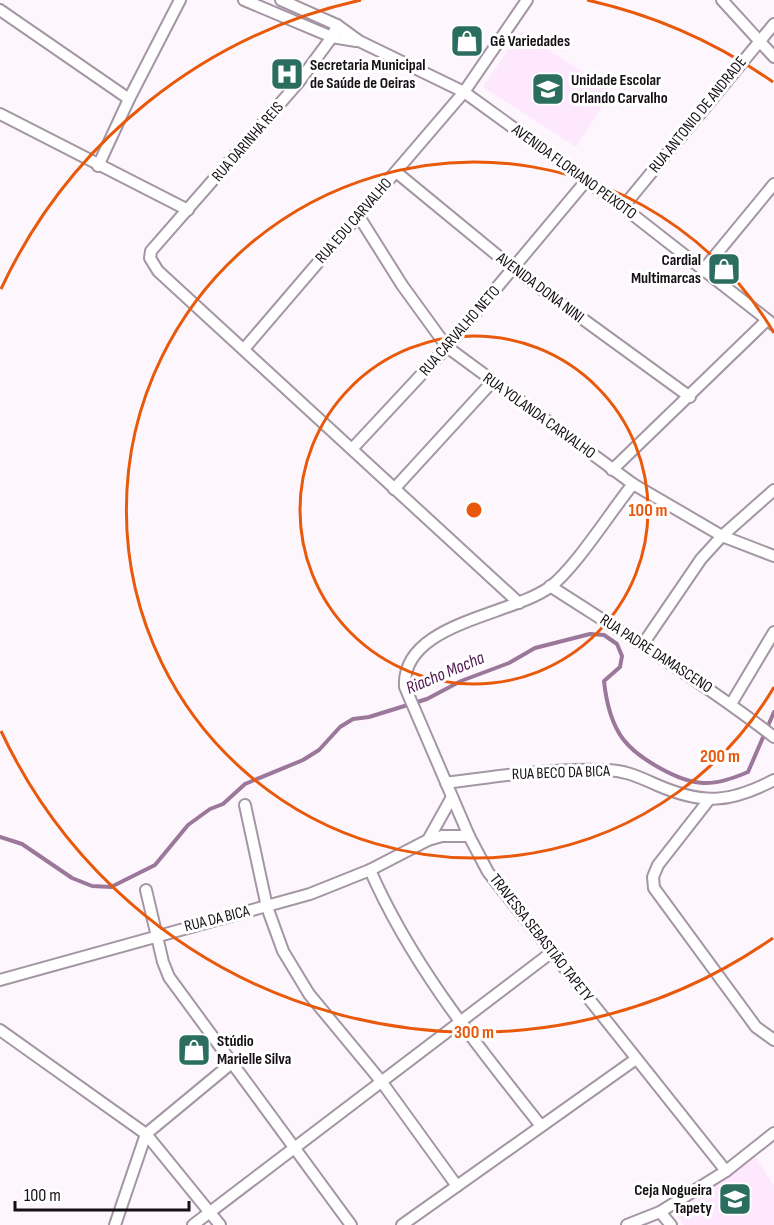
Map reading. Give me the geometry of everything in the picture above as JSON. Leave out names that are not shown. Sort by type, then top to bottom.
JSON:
[{"type":"street","points":[[98,166],[129,99],[180,0]]},
{"type":"street","name":"AVENIDA FLORIANO PEIXOTO","points":[[244,0],[332,37],[359,41]]},
{"type":"street","name":"AVENIDA FLORIANO PEIXOTO","points":[[281,0],[337,26],[359,41],[464,92],[623,207],[772,324]]},
{"type":"street","name":"RUA EDU CARVALHO","points":[[244,349],[464,92],[526,0]]},
{"type":"street","points":[[722,0],[774,57]]},
{"type":"street","points":[[0,9],[129,99]]},
{"type":"street","name":"RUA ANTONIO DE ANDRADE","points":[[623,207],[774,24]]},
{"type":"street","name":"RUA DARINHA REIS","points":[[244,349],[158,271],[150,258],[151,251],[298,83],[332,37],[337,26]]},
{"type":"street","points":[[0,114],[188,210]]},
{"type":"street","name":"AVENIDA DONA NINI","points":[[396,172],[514,269],[690,398]]},
{"type":"street","name":"RUA CARVALHO NETO","points":[[352,449],[447,347],[586,181]]},
{"type":"street","points":[[704,269],[774,184]]},
{"type":"street","name":"RUA YOLANDA CARVALHO","points":[[358,215],[402,285],[447,347],[633,484],[722,536],[774,556]]},
{"type":"street","points":[[612,470],[772,324]]},
{"type":"street","points":[[244,349],[519,603],[550,586],[576,558],[633,484]]},
{"type":"street","points":[[394,489],[492,382]]},
{"type":"street","points":[[643,644],[686,579],[722,536],[774,490]]},
{"type":"street","name":"RUA PADRE DAMASCENO","points":[[550,586],[643,644],[731,704],[773,736]]},
{"type":"street","name":"TRAVESSA SEBASTIÃO TAPETY","points":[[519,603],[441,633],[415,655],[404,677],[409,701],[469,836],[488,872],[726,1170]]},
{"type":"street","points":[[731,704],[774,632]]},
{"type":"street","name":"RUA BECO DA BICA","points":[[446,783],[497,776],[616,770],[627,771],[676,793],[708,801],[738,797],[774,780]]},
{"type":"street","points":[[428,840],[452,797]]},
{"type":"street","points":[[708,801],[657,865],[653,877],[654,888],[756,1027],[774,1040]]},
{"type":"street","points":[[245,804],[267,907],[283,951],[309,994],[381,1080],[457,1186]]},
{"type":"street","name":"RUA DA BICA","points":[[0,980],[156,935],[267,907],[336,885],[428,840],[442,836],[469,836]]},
{"type":"street","points":[[370,870],[402,937],[460,1023],[540,1126]]},
{"type":"street","points":[[146,890],[156,935],[169,977],[295,1145],[351,1225]]},
{"type":"street","points":[[193,1225],[295,1145],[552,952]]},
{"type":"street","points":[[0,1030],[146,1134],[220,1225]]},
{"type":"street","points":[[402,1225],[636,1059]]},
{"type":"street","points":[[115,1225],[146,1134],[233,1062]]},
{"type":"street","points":[[627,1225],[660,1212],[726,1170],[774,1133]]},
{"type":"street","points":[[660,1212],[670,1225]]},
{"type":"shaded area","name":"Unidade Escolar Orlando Carvalho","points":[[520,31],[612,91],[576,147],[483,87]]},
{"type":"shaded area","name":"Ceja Nogueira Tapety","points":[[755,1157],[774,1185],[774,1225],[684,1225],[675,1213]]},
{"type":"waterway","name":"Riacho Mocha","points":[[0,837],[22,844],[72,878],[92,886],[111,887],[155,865],[188,825],[210,809],[223,804],[245,784],[303,760],[319,750],[340,727],[353,719],[369,717],[427,699],[461,681],[509,663],[535,648],[590,634],[604,635],[617,644],[622,656],[620,667],[604,681],[610,711],[619,733],[638,754],[671,774],[693,782],[714,783],[748,772],[774,712]]},
{"type":"place","name":"Gê Variedades","points":[[467,41]]},
{"type":"place","name":"Secretaria Municipal de Saúde de Oeiras","points":[[287,74]]},
{"type":"place","name":"Unidade Escolar Orlando Carvalho","points":[[548,89]]},
{"type":"place","name":"Cardial Multimarcas","points":[[724,269]]},
{"type":"place","name":"Stúdio Marielle Silva","points":[[194,1050]]},
{"type":"place","name":"Ceja Nogueira Tapety","points":[[735,1199]]}]
